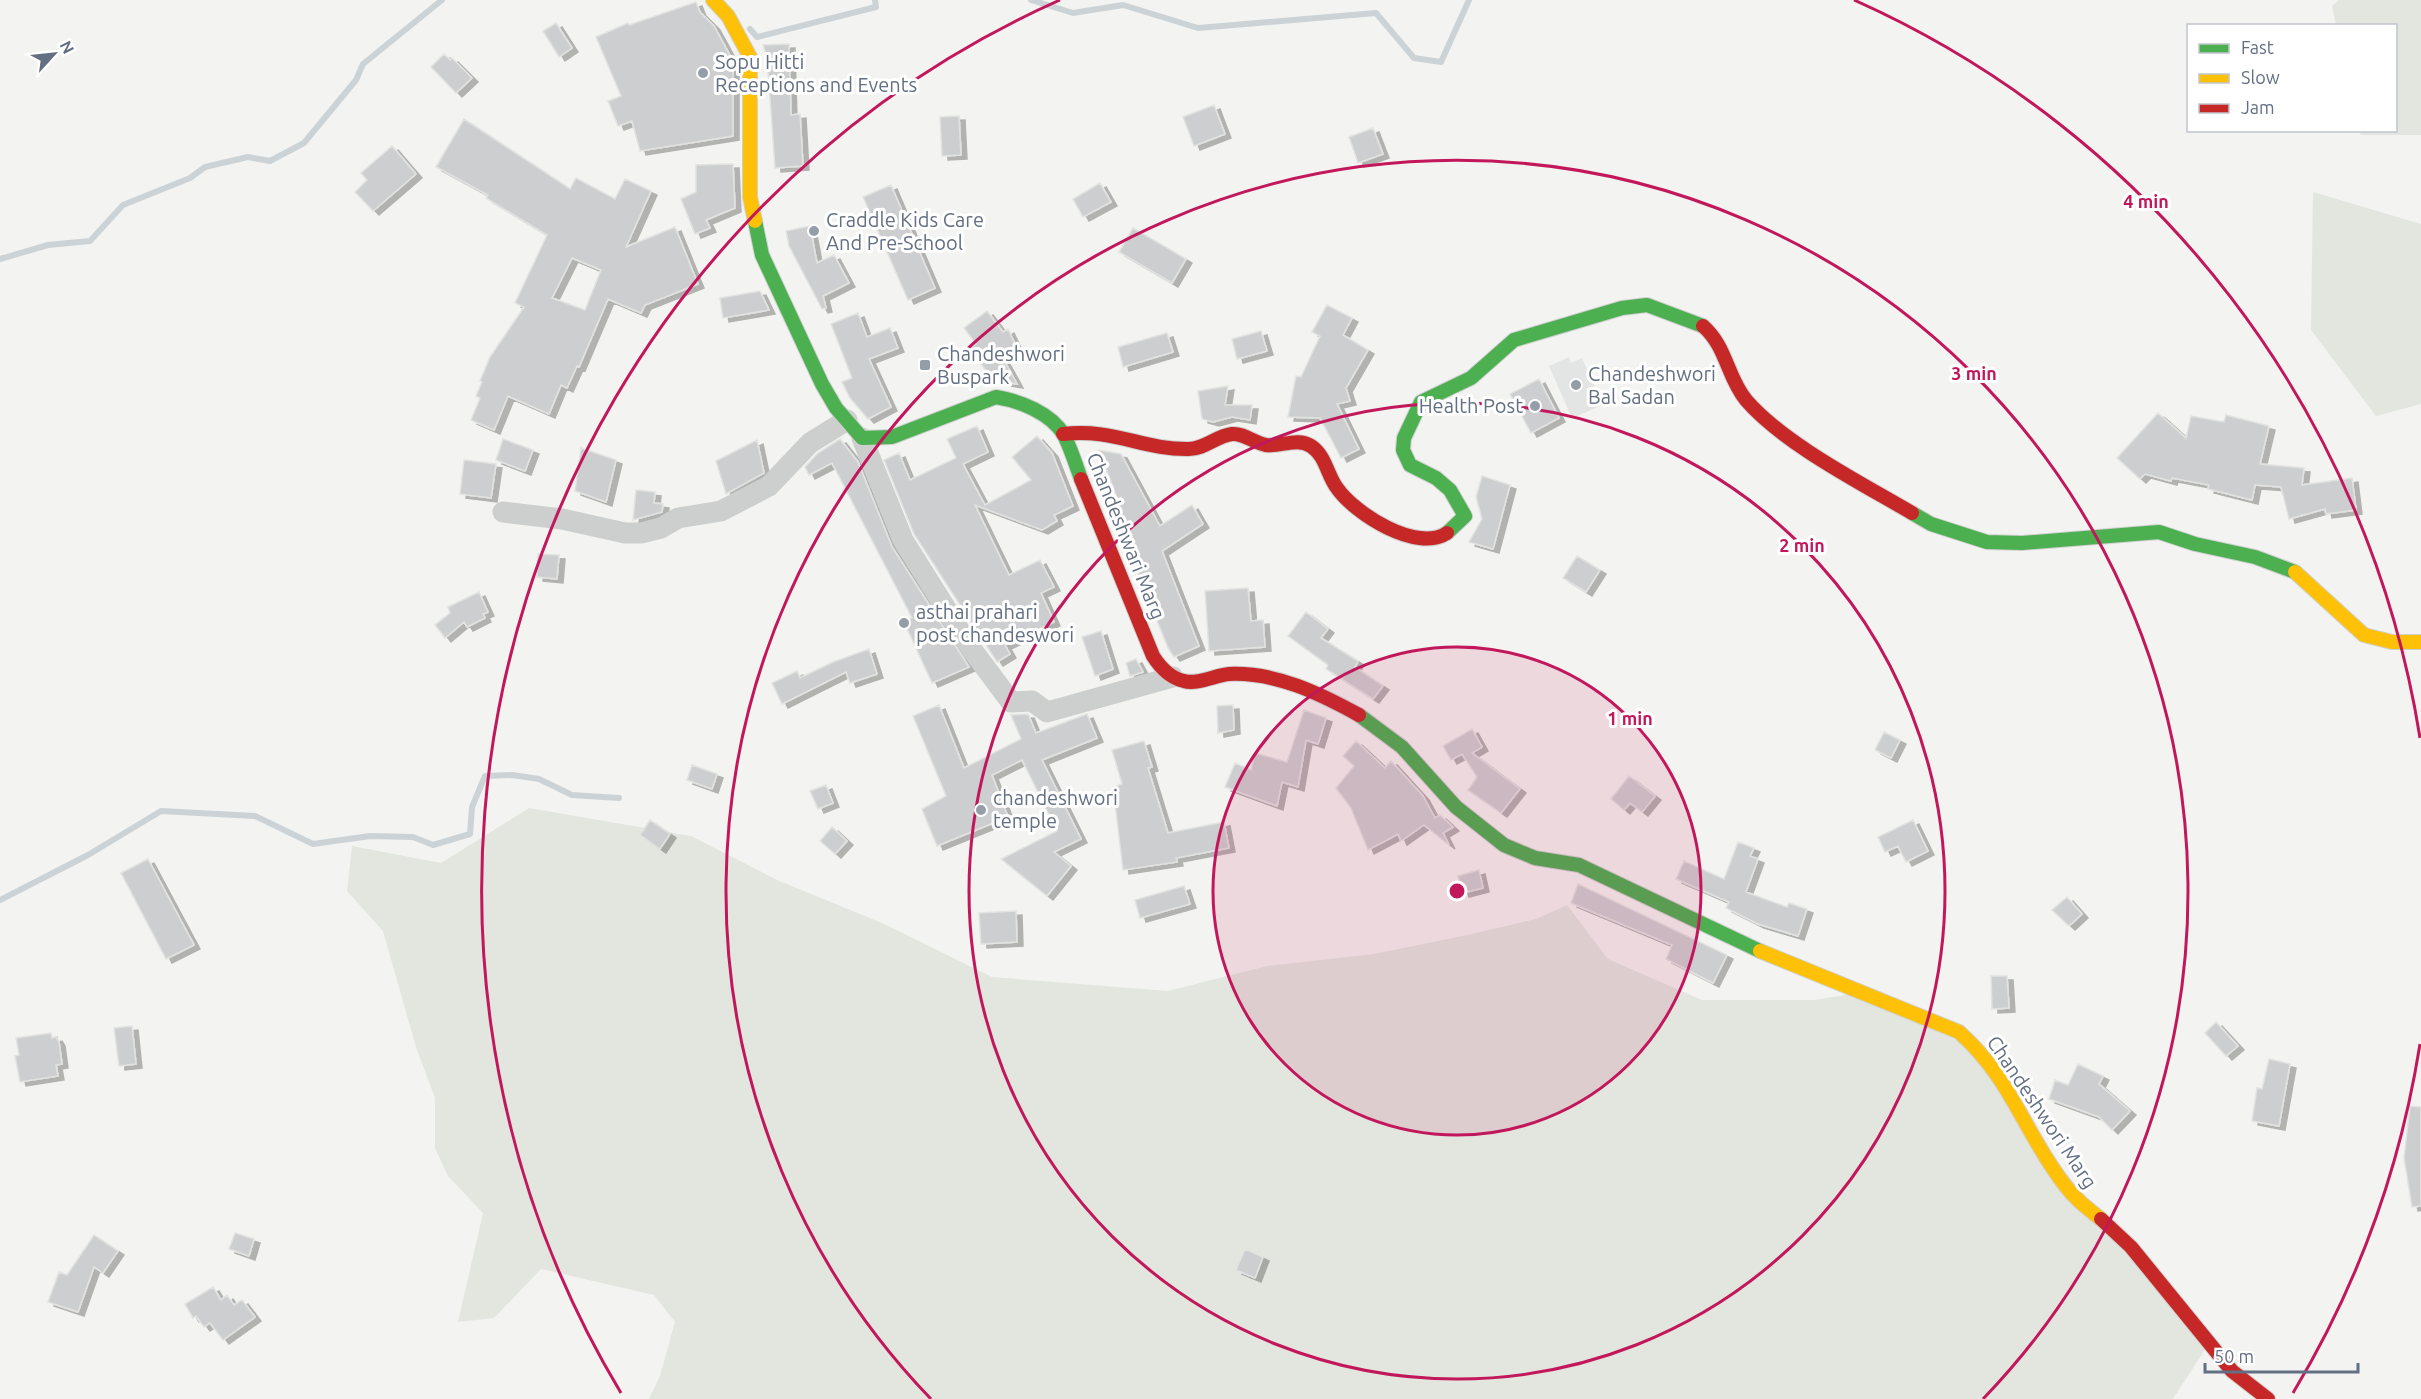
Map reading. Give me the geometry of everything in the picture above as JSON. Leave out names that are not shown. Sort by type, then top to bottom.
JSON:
[{"type":"main road","points":[[713,0],[728,16],[750,57],[750,197],[762,255],[804,340],[822,384],[862,438]]},
{"type":"main road","points":[[1063,434],[1093,431],[1118,433],[1190,449],[1234,433],[1266,445],[1306,443],[1318,452],[1338,490],[1368,514],[1401,534],[1418,540],[1433,540],[1450,531],[1465,516],[1460,501],[1447,485],[1427,472],[1410,465],[1403,450],[1408,424],[1421,402],[1471,378],[1514,340],[1622,308],[1647,305],[1703,326],[1717,339],[1744,398],[1766,420],[1829,464],[1931,524],[1986,542],[2022,543],[2159,532],[2195,544],[2255,557],[2293,571],[2364,634],[2391,642],[2421,642]]},
{"type":"main road","name":"Chandeshwari Marg","points":[[862,438],[892,437],[996,397],[1010,398],[1037,410],[1063,434],[1153,656],[1162,670],[1173,677]]},
{"type":"main road","name":"Chandeshwori Marg","points":[[1173,677],[1185,682],[1228,674],[1257,675],[1282,680],[1325,697],[1362,717],[1402,747],[1456,807],[1504,845],[1535,858],[1579,865],[1755,949],[1945,1024],[1970,1040],[2017,1102],[2060,1179],[2074,1198],[2130,1246],[2206,1343],[2234,1374],[2268,1399]]},
{"type":"street","points":[[503,513],[562,519],[624,533],[641,533],[661,528],[678,518],[721,511],[769,486],[810,443],[847,420]]},
{"type":"street","points":[[862,438],[903,540],[970,647],[1011,702],[1032,700],[1047,712],[1173,677]]},
{"type":"shaded area","points":[[2339,0],[2421,0],[2421,135],[2361,135],[2360,132],[2397,132],[2397,24],[2336,24],[2332,6]]},
{"type":"shaded area","points":[[2313,192],[2421,224],[2421,404],[2376,416],[2311,330]]},
{"type":"shaded area","name":"Chandeshwori Bal Sadan","points":[[1569,357],[1571,363],[1582,358],[1603,405],[1572,418],[1549,366]]},
{"type":"shaded area","points":[[529,808],[691,836],[777,880],[882,923],[992,977],[1168,991],[1267,966],[1374,954],[1472,934],[1536,919],[1567,905],[1608,959],[1702,1000],[1814,1000],[1852,994],[1967,1045],[2137,1265],[2206,1348],[2173,1399],[649,1399],[660,1376],[675,1322],[654,1295],[541,1269],[494,1318],[458,1322],[483,1213],[448,1176],[435,1148],[435,1098],[416,1047],[383,931],[347,891],[352,846],[441,863]]},
{"type":"building","points":[[696,2],[700,12],[714,26],[733,61],[733,136],[640,151],[632,121],[618,126],[608,101],[621,96],[596,37],[628,23],[629,25]]},
{"type":"building","points":[[556,23],[572,48],[559,57],[543,31]]},
{"type":"building","points":[[789,44],[791,115],[800,114],[803,166],[775,168],[767,57],[763,45]]},
{"type":"building","points":[[444,54],[450,60],[452,58],[472,78],[456,93],[431,67]]},
{"type":"building","points":[[1214,105],[1225,134],[1194,146],[1183,117]]},
{"type":"building","points":[[959,116],[961,155],[942,156],[940,117]]},
{"type":"building","points":[[464,119],[570,189],[576,178],[615,199],[625,179],[651,191],[626,247],[675,227],[698,284],[645,305],[641,313],[608,299],[579,367],[577,366],[567,388],[561,385],[549,414],[508,396],[494,430],[471,420],[480,398],[476,396],[482,382],[480,381],[490,357],[524,307],[515,303],[547,235],[486,198],[488,195],[436,167]],"holes":[[[572,258],[601,270],[585,310],[552,298]]]},
{"type":"building","points":[[1373,128],[1383,154],[1358,163],[1349,137]]},
{"type":"building","points":[[392,146],[416,174],[373,211],[355,192],[367,180],[361,173]]},
{"type":"building","points":[[733,164],[735,208],[706,220],[710,228],[695,234],[681,199],[696,192],[696,165]]},
{"type":"building","points":[[1100,183],[1111,202],[1083,217],[1073,199]]},
{"type":"building","points":[[891,185],[935,288],[908,300],[863,197]]},
{"type":"building","points":[[810,226],[817,263],[834,255],[849,283],[823,296],[826,308],[822,309],[789,246],[786,231]]},
{"type":"building","points":[[1133,228],[1186,259],[1172,283],[1119,252]]},
{"type":"building","points":[[760,291],[769,310],[723,318],[720,298]]},
{"type":"building","points":[[1327,305],[1352,318],[1343,335],[1368,350],[1346,388],[1350,401],[1337,404],[1359,449],[1341,458],[1320,418],[1288,417],[1296,376],[1301,377],[1320,336],[1312,332]]},
{"type":"building","points":[[987,311],[1003,332],[1008,329],[1016,346],[1000,353],[1017,384],[993,380],[969,348],[976,344],[964,328]]},
{"type":"building","points":[[858,313],[867,337],[890,328],[898,348],[869,359],[891,407],[868,419],[850,398],[842,382],[852,378],[831,324]]},
{"type":"building","points":[[1261,331],[1267,351],[1237,359],[1232,339]]},
{"type":"building","points":[[1167,333],[1173,352],[1123,367],[1118,347]]},
{"type":"building","name":"Health Post","points":[[1539,379],[1559,418],[1531,433],[1510,394]]},
{"type":"building","points":[[1228,386],[1225,405],[1252,405],[1250,420],[1232,417],[1213,422],[1202,419],[1198,391]]},
{"type":"building","points":[[2158,413],[2186,438],[2191,416],[2224,422],[2226,415],[2269,426],[2260,464],[2304,468],[2302,485],[2352,478],[2356,510],[2326,514],[2325,509],[2289,519],[2281,487],[2255,485],[2252,500],[2208,489],[2209,485],[2172,478],[2171,481],[2145,474],[2140,479],[2117,458]]},
{"type":"building","points":[[977,426],[988,452],[963,464],[985,505],[1031,480],[1012,457],[1037,436],[1052,453],[1073,506],[1054,515],[1057,521],[1042,530],[975,505],[1009,575],[1040,560],[1054,587],[1041,593],[1054,622],[1005,645],[1010,654],[997,662],[914,534],[884,460],[899,453],[910,480],[956,458],[947,439]]},
{"type":"building","points":[[503,439],[533,450],[525,471],[496,460]]},
{"type":"building","points":[[840,439],[858,462],[892,547],[969,667],[932,683],[904,622],[912,618],[832,463],[809,475],[805,467],[818,453]]},
{"type":"building","points":[[757,440],[764,473],[726,494],[716,461]]},
{"type":"building","points":[[581,448],[616,460],[606,502],[575,491]]},
{"type":"building","points":[[1099,450],[1121,454],[1160,526],[1192,505],[1203,524],[1162,551],[1199,646],[1174,657],[1168,648],[1127,546],[1135,542],[1115,505],[1119,503]]},
{"type":"building","points":[[464,460],[496,464],[491,498],[460,494]]},
{"type":"building","points":[[1482,476],[1510,485],[1493,549],[1469,542],[1482,519],[1476,497]]},
{"type":"building","points":[[636,490],[655,492],[654,503],[663,504],[662,512],[633,520]]},
{"type":"building","points":[[538,554],[559,555],[557,579],[537,577]]},
{"type":"building","points":[[1577,556],[1600,570],[1586,592],[1563,578]]},
{"type":"building","points":[[1248,588],[1251,621],[1263,620],[1265,647],[1209,651],[1205,591]]},
{"type":"building","points":[[479,592],[488,612],[483,614],[485,618],[467,627],[464,622],[445,638],[435,625],[450,613],[448,607]]},
{"type":"building","points":[[1306,612],[1328,629],[1321,638],[1358,661],[1355,667],[1383,686],[1373,699],[1326,669],[1328,665],[1288,636]]},
{"type":"building","points":[[1101,631],[1113,669],[1095,676],[1082,637]]},
{"type":"building","points":[[869,649],[877,674],[850,683],[846,672],[782,704],[772,683],[797,671],[800,678],[833,662]]},
{"type":"building","points":[[1136,659],[1143,672],[1130,676],[1126,663]]},
{"type":"building","points":[[939,705],[964,768],[1021,739],[1011,715],[1028,714],[1036,733],[1087,714],[1097,738],[1042,760],[1081,839],[1054,852],[1071,866],[1047,896],[1001,859],[1057,831],[1022,760],[992,775],[1008,817],[937,846],[922,809],[946,796],[913,716]]},
{"type":"building","points":[[1233,705],[1234,730],[1218,733],[1217,706]]},
{"type":"building","points":[[1304,710],[1326,718],[1318,744],[1306,740],[1298,787],[1282,782],[1277,806],[1225,787],[1235,763],[1251,770],[1255,753],[1287,762]]},
{"type":"building","points":[[1472,729],[1482,747],[1472,753],[1520,789],[1501,813],[1468,790],[1477,777],[1462,754],[1451,760],[1443,746]]},
{"type":"building","points":[[1884,732],[1900,740],[1891,758],[1875,750]]},
{"type":"building","points":[[1144,741],[1152,767],[1148,768],[1168,833],[1224,822],[1229,848],[1176,858],[1177,862],[1123,870],[1113,787],[1122,784],[1112,750]]},
{"type":"building","points":[[1356,741],[1385,768],[1391,761],[1423,796],[1435,818],[1440,815],[1453,827],[1443,833],[1449,845],[1424,825],[1401,841],[1398,834],[1368,850],[1351,808],[1336,788],[1354,766],[1343,756]]},
{"type":"building","points":[[692,765],[717,774],[712,789],[687,780]]},
{"type":"building","points":[[1629,776],[1655,796],[1642,812],[1630,803],[1624,810],[1611,799]]},
{"type":"building","points":[[826,785],[833,803],[818,809],[810,791]]},
{"type":"building","points":[[650,820],[670,834],[660,849],[640,835]]},
{"type":"building","points":[[1913,820],[1928,851],[1906,862],[1898,846],[1885,852],[1878,837]]},
{"type":"building","points":[[832,827],[847,841],[835,854],[820,841]]},
{"type":"building","points":[[1738,842],[1754,848],[1750,856],[1758,859],[1746,892],[1787,907],[1789,903],[1807,909],[1798,936],[1758,924],[1726,908],[1729,902],[1676,879],[1684,861],[1724,879]]},
{"type":"building","points":[[148,859],[194,945],[166,959],[121,873]]},
{"type":"building","points":[[1479,870],[1483,888],[1463,893],[1458,876]]},
{"type":"building","points":[[1578,884],[1727,955],[1713,983],[1666,959],[1672,945],[1571,903]]},
{"type":"building","points":[[1184,886],[1190,904],[1140,918],[1135,900]]},
{"type":"building","points":[[2067,897],[2082,914],[2069,926],[2052,910]]},
{"type":"building","points":[[1016,911],[1017,942],[981,944],[979,913]]},
{"type":"building","points":[[1991,976],[2007,976],[2009,1008],[1992,1009]]},
{"type":"building","points":[[2216,1022],[2238,1046],[2226,1056],[2205,1033]]},
{"type":"building","points":[[132,1026],[136,1064],[119,1066],[114,1028]]},
{"type":"building","points":[[51,1033],[52,1038],[56,1037],[59,1042],[62,1064],[56,1065],[58,1076],[20,1082],[15,1056],[19,1055],[16,1038]]},
{"type":"building","points":[[2269,1059],[2290,1064],[2279,1126],[2252,1121],[2257,1088],[2262,1089]]},
{"type":"building","points":[[2078,1064],[2103,1076],[2099,1084],[2130,1111],[2112,1130],[2099,1117],[2049,1099],[2055,1080],[2068,1085]]},
{"type":"building","points":[[2410,1106],[2421,1107],[2421,1206],[2412,1207],[2404,1158]]},
{"type":"building","points":[[235,1233],[254,1239],[249,1256],[229,1249]]},
{"type":"building","points":[[94,1235],[118,1251],[103,1273],[94,1267],[78,1312],[48,1302],[59,1272],[67,1275]]},
{"type":"building","points":[[1245,1249],[1263,1257],[1255,1278],[1236,1270]]},
{"type":"building","points":[[213,1287],[221,1300],[227,1295],[234,1305],[242,1300],[255,1317],[223,1340],[210,1323],[204,1327],[196,1316],[193,1318],[185,1304]]},
{"type":"waterway","points":[[0,259],[48,245],[90,241],[123,205],[190,178],[205,167],[248,157],[270,161],[304,143],[356,80],[363,64],[442,0]]},
{"type":"waterway","points":[[750,29],[757,37],[876,7],[875,0]]},
{"type":"waterway","points":[[1031,0],[1073,13],[1123,5],[1198,28],[1376,13],[1414,58],[1441,62],[1469,0]]},
{"type":"waterway","points":[[0,900],[88,855],[161,811],[255,816],[313,844],[370,836],[413,837],[433,845],[470,834],[472,807],[485,776],[512,775],[539,779],[572,795],[619,798]]},
{"type":"traffic: fast","points":[[755,221],[762,255],[822,384],[836,408],[862,438],[892,437],[996,397],[1025,405],[1051,420],[1064,435],[1081,479]]},
{"type":"traffic: fast","points":[[1447,533],[1465,516],[1450,490],[1436,478],[1410,465],[1403,450],[1404,438],[1421,402],[1471,378],[1514,340],[1622,308],[1647,305],[1703,326]]},
{"type":"traffic: fast","points":[[1912,513],[1931,524],[1987,542],[2022,543],[2159,532],[2195,544],[2255,557],[2295,572]]},
{"type":"traffic: fast","points":[[1359,715],[1402,747],[1456,807],[1504,845],[1535,858],[1579,865],[1760,951]]},
{"type":"traffic: slow","points":[[713,0],[728,16],[750,57],[750,197],[755,221]]},
{"type":"traffic: slow","points":[[2295,572],[2364,635],[2392,642],[2421,642]]},
{"type":"traffic: slow","points":[[1760,951],[1959,1032],[1992,1068],[2064,1184],[2076,1198],[2101,1219]]},
{"type":"traffic: jam","points":[[1703,326],[1717,343],[1740,391],[1762,416],[1824,462],[1912,513]]},
{"type":"traffic: jam","points":[[1063,434],[1097,434],[1157,446],[1189,449],[1232,434],[1241,435],[1266,445],[1306,443],[1320,455],[1337,488],[1372,519],[1388,528],[1420,538],[1434,538],[1447,533]]},
{"type":"traffic: jam","points":[[1081,479],[1153,656],[1166,672],[1179,680],[1189,682],[1229,674],[1264,676],[1297,685],[1359,715]]},
{"type":"traffic: jam","points":[[2101,1219],[2131,1247],[2232,1371],[2268,1399]]},
{"type":"place","name":"Sopu Hitti Receptions and Events","points":[[703,73]]},
{"type":"place","name":"Craddle Kids Care And Pre-School","points":[[814,231]]},
{"type":"place","name":"Chandeshwori Buspark","points":[[925,365]]},
{"type":"place","name":"Chandeshwori Bal Sadan","points":[[1576,385]]},
{"type":"place","name":"Health Post","points":[[1535,406]]},
{"type":"place","name":"asthai prahari post chandeswori","points":[[904,623]]},
{"type":"place","name":"chandeshwori temple","points":[[981,810]]}]
